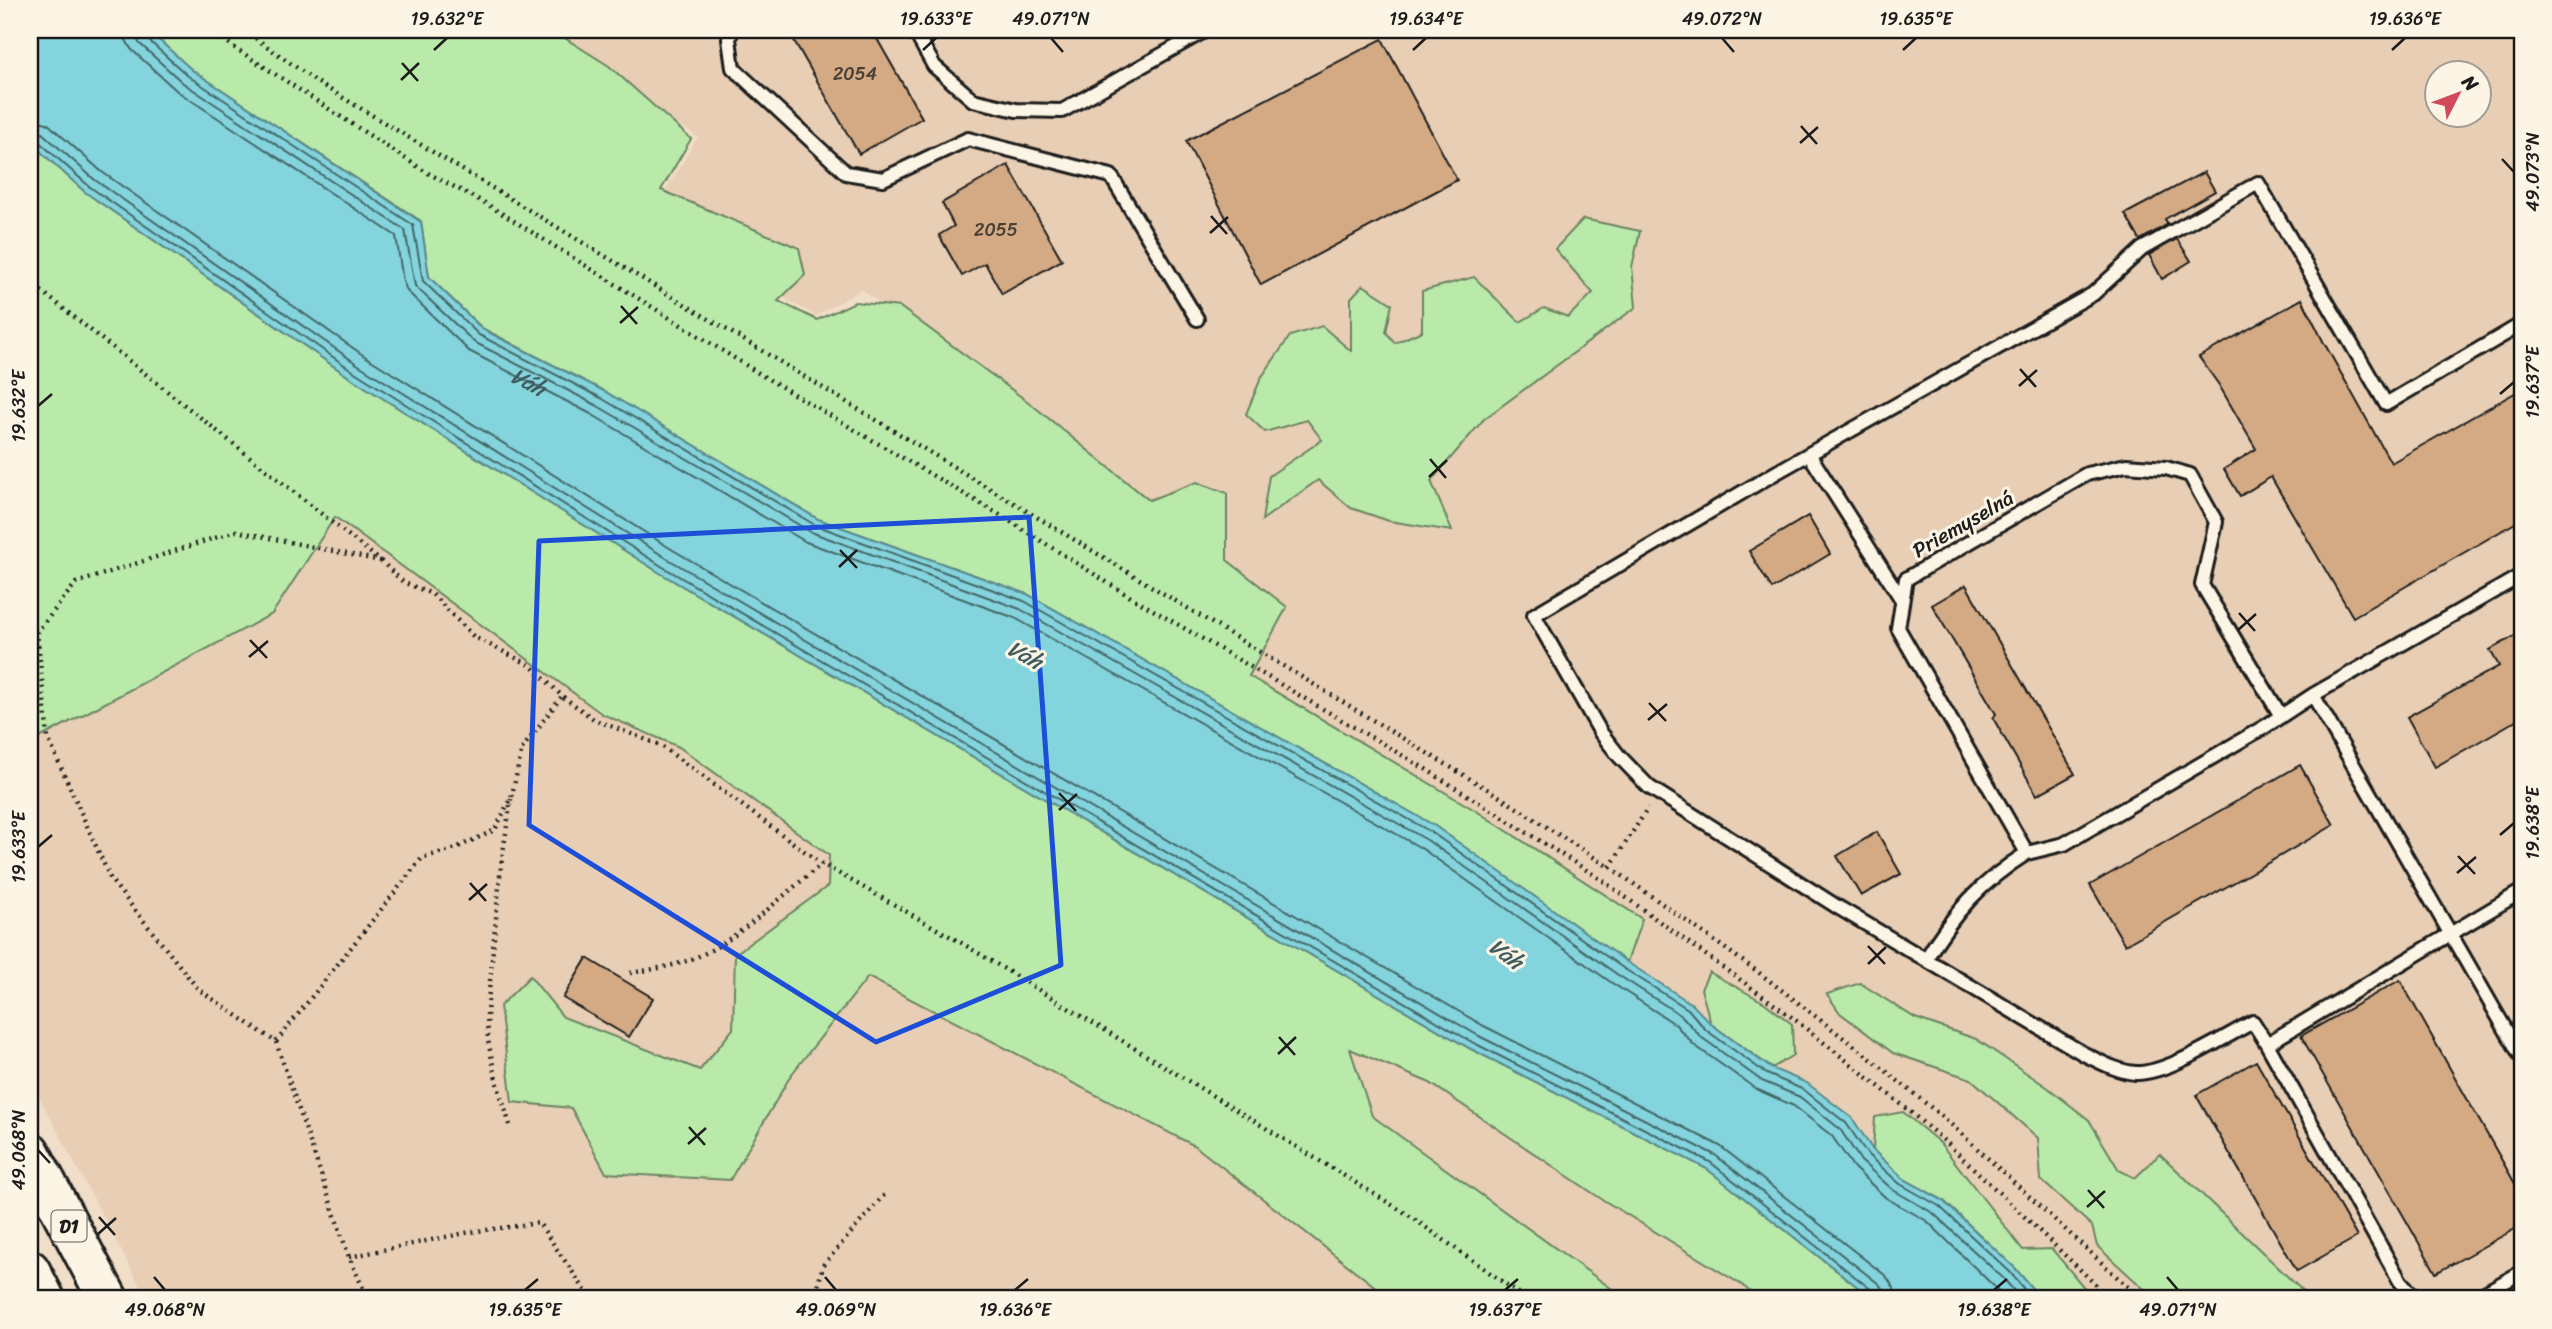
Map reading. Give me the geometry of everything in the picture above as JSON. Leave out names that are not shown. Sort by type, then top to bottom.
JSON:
[{"type":"highway","name":"D1","points":[[30,1152],[108,1299]]},
{"type":"highway","points":[[30,1270],[45,1299]]},
{"type":"lane","points":[[732,30],[729,40],[733,68],[846,173],[883,179],[968,139],[1111,176],[1197,320]]},
{"type":"lane","points":[[914,30],[934,66],[973,100],[1016,110],[1051,111],[1062,111],[1206,30]]},
{"type":"lane","points":[[2422,1299],[2400,1281],[2253,1022],[2158,1069],[2138,1073],[2122,1070],[2084,1054],[1836,906],[1658,793],[1633,771],[1601,733],[1534,615],[1809,454],[2093,294],[2142,249],[2258,183],[2386,404],[2522,324]]},
{"type":"lane","points":[[1809,454],[1902,600]]},
{"type":"lane","name":"Priemyselná","points":[[2028,853],[1898,628],[1902,600],[1906,579],[2087,474],[2126,465],[2166,468],[2190,475],[2216,522],[2202,585],[2281,716]]},
{"type":"lane","points":[[1926,959],[1958,910],[2002,869],[2028,853],[2064,844],[2313,695],[2522,575]]},
{"type":"lane","points":[[2313,695],[2522,1058]]},
{"type":"lane","points":[[2267,1044],[2522,891]]},
{"type":"lane","points":[[2463,1299],[2481,1295],[2522,1272]]},
{"type":"path","points":[[212,30],[235,48],[426,172],[485,203],[768,379],[1000,515],[1279,685],[1424,768],[1600,878],[1789,1015],[1901,1104],[1949,1145],[2111,1299]]},
{"type":"path","points":[[244,30],[317,82],[1500,797],[1610,867],[1754,969],[1944,1118],[2141,1299]]},
{"type":"path","points":[[30,282],[382,562],[403,582],[432,594],[474,637],[530,665],[562,696],[595,720],[660,745],[822,864],[960,942],[1407,1214],[1527,1299]]},
{"type":"path","points":[[368,1299],[349,1256],[276,1042],[198,989],[111,880],[48,738],[37,632],[76,583],[236,531],[382,562]]},
{"type":"path","points":[[510,1125],[488,1040],[501,866],[522,749],[562,696]]},
{"type":"path","points":[[1610,867],[1658,793]]},
{"type":"path","points":[[276,1042],[422,858],[456,848],[495,830],[512,794]]},
{"type":"path","points":[[630,974],[672,966],[702,955],[733,937],[822,864]]},
{"type":"path","points":[[815,1299],[823,1265],[885,1194]]},
{"type":"path","points":[[349,1256],[470,1232],[539,1223],[591,1299]]},
{"type":"highlighted area","points":[[1029,517],[1061,965],[876,1042],[529,825],[539,541]]},
{"type":"shaded area","points":[[552,30],[2522,30],[2522,1299],[147,1299],[30,1079],[30,743],[272,614],[335,516],[602,714],[679,747],[829,855],[1046,422],[861,289],[816,316],[769,290],[786,260],[666,190],[698,137],[602,78],[609,66]]},
{"type":"green space","points":[[148,30],[552,30],[609,66],[691,139],[661,190],[799,248],[805,275],[778,301],[817,320],[855,302],[900,307],[1031,404],[1149,500],[1197,482],[1227,493],[1227,560],[1287,607],[1249,676],[1478,812],[1642,919],[1627,962],[1435,826],[1027,594],[818,519],[604,391],[482,328],[429,277],[421,221],[192,70]]},
{"type":"green space","points":[[30,142],[85,192],[349,377],[660,573],[1469,1048],[1707,1169],[1873,1299],[1759,1299],[1742,1285],[1600,1198],[1430,1083],[1350,1049],[1372,1116],[1626,1299],[1391,1299],[1195,1146],[868,977],[791,1075],[730,1180],[606,1173],[571,1108],[512,1102],[500,1006],[530,976],[563,1017],[700,1070],[733,1029],[735,954],[828,886],[829,855],[679,747],[602,714],[335,517],[272,614],[30,743]]},
{"type":"green space","points":[[1583,219],[1640,231],[1632,267],[1636,307],[1484,419],[1431,481],[1452,531],[1389,521],[1351,508],[1318,480],[1262,520],[1269,476],[1322,440],[1307,420],[1265,432],[1246,414],[1261,378],[1290,336],[1322,326],[1351,351],[1351,298],[1363,285],[1392,304],[1386,332],[1395,343],[1422,331],[1422,291],[1474,277],[1520,322],[1544,308],[1568,317],[1593,293],[1555,249]]},
{"type":"green space","points":[[1709,972],[1765,1003],[1792,1024],[1793,1055],[1772,1068],[1711,1024],[1701,989]]},
{"type":"green space","points":[[1860,983],[1915,1018],[1976,1039],[2047,1087],[2089,1120],[2119,1170],[2135,1178],[2160,1154],[2311,1299],[2155,1299],[2097,1246],[2092,1226],[2041,1180],[2038,1138],[1971,1079],[1893,1053],[1840,1013],[1827,994]]},
{"type":"green space","points":[[1903,1112],[1940,1143],[2023,1250],[2052,1249],[2092,1297],[2041,1299],[2015,1268],[1943,1200],[1904,1179],[1873,1150],[1875,1117]]},
{"type":"water","name":"Váh","points":[[30,30],[148,30],[192,70],[421,222],[429,277],[482,329],[604,391],[818,519],[1027,594],[1435,826],[1627,962],[1692,1004],[1711,1024],[1771,1068],[1807,1083],[1852,1118],[1873,1150],[1904,1179],[1942,1200],[2015,1268],[2041,1299],[1873,1299],[1707,1169],[1469,1048],[660,573],[349,377],[85,192],[30,142]]},
{"type":"building","points":[[788,30],[872,30],[922,118],[859,154]]},
{"type":"building","points":[[1382,39],[1457,180],[1261,285],[1186,141]]},
{"type":"building","points":[[1008,165],[1062,260],[1002,294],[985,263],[962,276],[939,235],[954,226],[942,203]]},
{"type":"building","points":[[2204,172],[2215,191],[2165,219],[2168,224],[2140,240],[2125,214]]},
{"type":"building","points":[[2177,239],[2191,261],[2162,279],[2149,255]]},
{"type":"building","points":[[2302,299],[2391,463],[2522,389],[2522,519],[2353,617],[2271,477],[2240,496],[2224,469],[2256,449],[2219,385],[2199,357]]},
{"type":"building","points":[[1808,516],[1830,554],[1772,589],[1749,551]]},
{"type":"building","points":[[1966,585],[2075,774],[2037,795],[1993,718],[1996,714],[1932,605]]},
{"type":"building","points":[[2522,632],[2522,717],[2435,767],[2407,717],[2499,666],[2490,650]]},
{"type":"building","points":[[2300,765],[2334,825],[2125,945],[2090,885]]},
{"type":"building","points":[[1877,832],[1901,874],[1861,896],[1837,856]]},
{"type":"building","points":[[587,958],[653,998],[629,1037],[563,998]]},
{"type":"building","points":[[2400,980],[2522,1196],[2522,1225],[2436,1273],[2301,1036]]},
{"type":"building","points":[[2256,1061],[2357,1237],[2297,1271],[2196,1095]]}]
